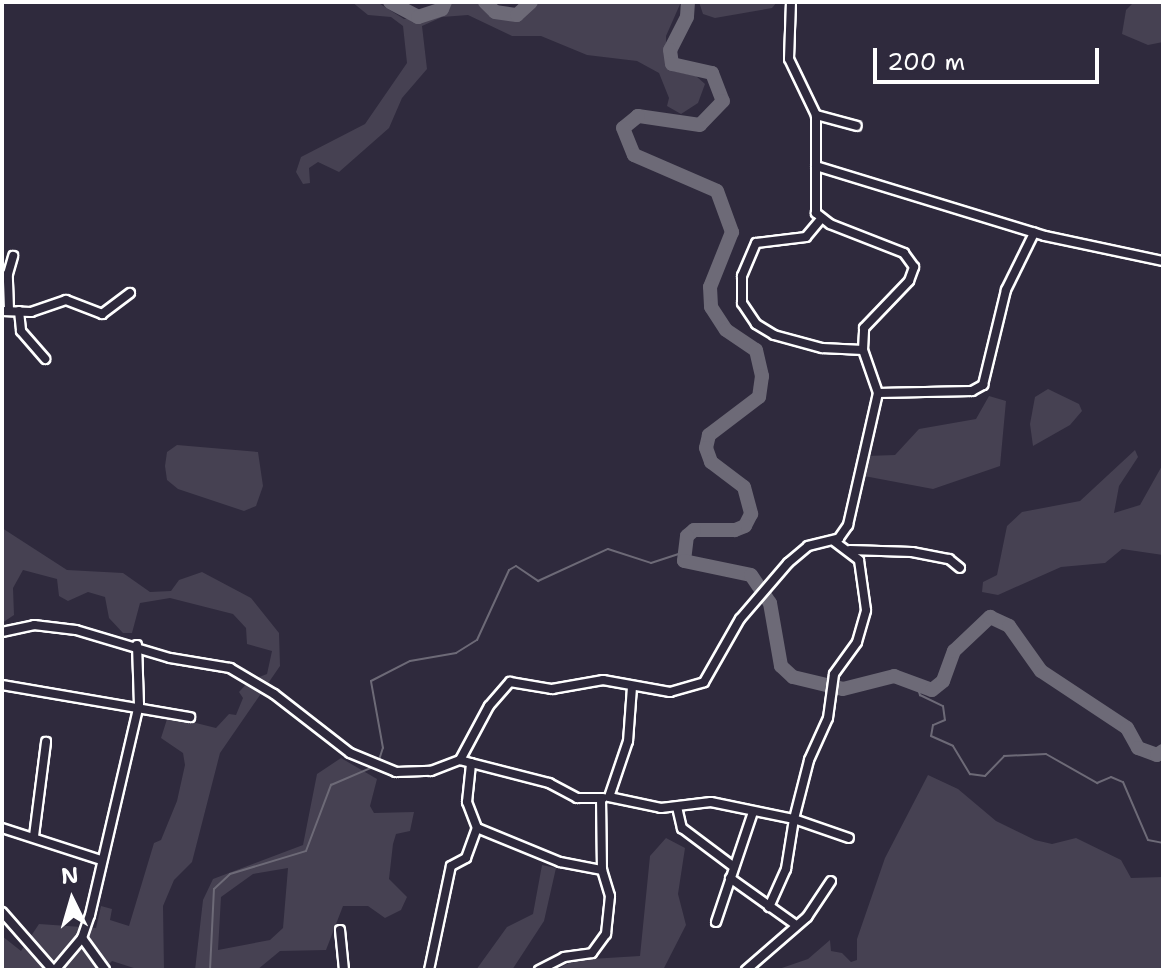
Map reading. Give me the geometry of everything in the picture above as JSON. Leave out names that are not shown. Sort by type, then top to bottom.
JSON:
[{"type":"street","points":[[460,760],[506,683],[552,689],[603,680],[670,692],[704,682],[772,581],[808,546],[834,541],[848,525],[878,393],[863,350],[864,328],[909,281],[913,262],[904,253],[821,219],[814,206],[816,115],[789,59],[791,2]]},
{"type":"street","points":[[816,115],[857,126]]},
{"type":"street","points":[[816,166],[1034,233],[1163,261]]},
{"type":"street","points":[[821,219],[806,237],[756,243],[742,276],[742,303],[756,324],[774,335],[822,348],[863,350]]},
{"type":"street","points":[[878,393],[972,391],[983,385],[1006,290],[1034,233]]},
{"type":"street","points":[[13,256],[10,311],[21,331],[45,359]]},
{"type":"street","points":[[10,311],[66,300],[102,314],[130,293]]},
{"type":"street","points":[[834,541],[850,550],[912,552],[949,559],[960,568]]},
{"type":"street","points":[[769,907],[786,869],[794,819],[809,760],[828,718],[828,696],[834,674],[857,642],[866,610],[862,571],[850,550]]},
{"type":"street","points":[[2,632],[43,625],[240,672],[350,753],[383,769],[431,771],[460,760],[549,783],[577,798],[605,798],[647,807],[711,802],[794,819],[849,838]]},
{"type":"street","points":[[2,912],[54,970],[82,938],[139,705],[137,645]]},
{"type":"street","points":[[2,685],[139,705],[190,717]]},
{"type":"street","points":[[539,970],[564,957],[592,953],[601,944],[610,896],[602,870],[605,798],[628,741],[632,687]]},
{"type":"street","points":[[34,836],[46,742]]},
{"type":"street","points":[[429,970],[451,866],[466,858],[477,828],[467,802],[471,763]]},
{"type":"street","points":[[677,807],[682,828],[734,867]]},
{"type":"street","points":[[716,922],[753,812]]},
{"type":"street","points":[[2,828],[101,860]]},
{"type":"street","points":[[477,828],[560,862],[602,870]]},
{"type":"street","points":[[730,878],[796,925]]},
{"type":"street","points":[[746,970],[824,897],[831,881]]},
{"type":"street","points":[[340,930],[344,970]]},
{"type":"street","points":[[82,938],[105,970]]},
{"type":"shaded area","points":[[352,2],[377,2],[404,19],[436,16],[451,2],[478,2],[513,20],[538,2],[681,2],[666,36],[666,60],[673,71],[696,76],[705,84],[698,103],[681,114],[667,106],[669,98],[659,73],[637,61],[587,55],[541,36],[512,36],[468,15],[442,17],[422,26],[427,69],[402,98],[389,128],[339,172],[318,162],[309,168],[310,183],[303,184],[296,172],[301,157],[365,124],[407,63],[403,26],[391,17],[368,15]]},
{"type":"shaded area","points":[[699,2],[777,2],[772,8],[715,18],[703,14]]},
{"type":"shaded area","points":[[1134,2],[1163,2],[1163,42],[1148,45],[1122,34],[1126,10]]},
{"type":"shaded area","points":[[1048,389],[1079,404],[1082,411],[1070,425],[1033,446],[1030,424],[1035,397]]},
{"type":"shaded area","points":[[989,396],[1006,401],[1000,466],[933,489],[864,476],[866,456],[895,455],[919,429],[976,419]]},
{"type":"shaded area","points":[[177,445],[258,452],[263,486],[256,506],[244,511],[178,489],[167,480],[165,466],[167,452]]},
{"type":"shaded area","points":[[1135,450],[1138,457],[1119,486],[1114,513],[1140,505],[1163,464],[1163,555],[1122,549],[1105,563],[1061,567],[998,595],[982,592],[983,582],[997,575],[1007,526],[1022,512],[1080,501]]},
{"type":"shaded area","points":[[2,528],[67,570],[123,573],[150,592],[171,591],[179,580],[202,572],[251,598],[279,633],[280,666],[220,753],[192,862],[174,880],[163,906],[164,970],[140,970],[112,961],[103,970],[61,970],[53,963],[49,970],[2,970],[2,936],[21,951],[39,924],[96,928],[101,906],[112,909],[110,920],[129,926],[154,843],[161,840],[177,801],[185,765],[183,753],[161,738],[168,716],[216,728],[229,714],[236,715],[243,698],[239,692],[249,681],[267,674],[272,651],[247,644],[246,628],[233,614],[170,598],[140,603],[132,633],[123,633],[109,618],[105,597],[88,592],[68,601],[59,596],[57,579],[23,570],[13,588],[14,615],[2,623]]},
{"type":"shaded area","points":[[341,758],[377,779],[370,806],[374,813],[414,812],[410,831],[396,834],[393,844],[389,879],[407,897],[401,910],[385,918],[368,906],[343,906],[326,950],[280,951],[257,970],[195,970],[203,900],[213,879],[303,845],[317,774]],"holes":[[[288,868],[283,928],[270,940],[218,950],[221,897],[253,874]]]},
{"type":"shaded area","points":[[928,775],[958,789],[996,821],[1035,840],[1052,844],[1076,838],[1121,860],[1131,878],[1163,877],[1163,970],[776,970],[808,959],[830,940],[831,951],[842,953],[851,962],[857,960],[857,939],[885,858]]},
{"type":"shaded area","points":[[666,838],[685,848],[678,894],[686,925],[663,970],[556,970],[574,960],[640,956],[650,856]]},
{"type":"shaded area","points":[[542,865],[556,868],[544,921],[512,970],[476,970],[507,927],[533,914]]},
{"type":"waterway","points":[[390,2],[418,17],[442,9],[445,2]]},
{"type":"waterway","points":[[485,2],[495,12],[517,15],[531,2]]},
{"type":"waterway","points":[[688,2],[687,17],[670,50],[672,64],[712,73],[723,101],[700,125],[638,116],[623,128],[634,155],[717,191],[732,232],[710,287],[711,307],[726,330],[756,350],[762,376],[759,397],[709,435],[706,448],[711,462],[744,487],[751,514],[745,526],[735,530],[694,530],[687,536],[684,561],[751,575],[770,603],[781,666],[793,677],[843,689],[894,676],[932,690],[943,681],[954,651],[990,617],[1009,626],[1041,671],[1127,728],[1138,748],[1157,755],[1163,751]]},
{"type":"waterway","points":[[378,763],[383,748],[371,681],[410,661],[456,653],[477,640],[509,570],[516,566],[538,581],[608,549],[651,563],[682,553]]},
{"type":"waterway","points":[[916,682],[920,695],[943,706],[945,720],[933,725],[931,736],[953,746],[970,774],[985,776],[1004,756],[1046,754],[1097,783],[1111,777],[1123,782],[1148,840],[1163,843]]},
{"type":"waterway","points":[[210,970],[214,889],[230,874],[306,851],[331,785],[373,767]]}]
